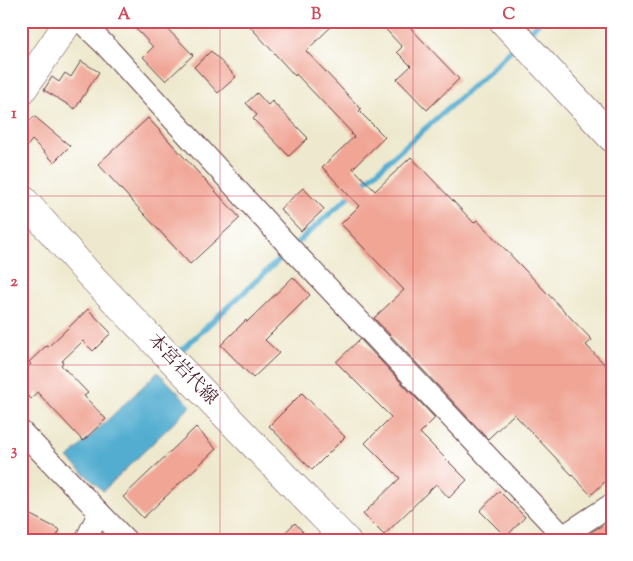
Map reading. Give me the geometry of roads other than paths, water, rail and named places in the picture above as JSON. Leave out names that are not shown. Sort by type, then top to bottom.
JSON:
[{"type":"main road","points":[[21,92],[69,21]]},
{"type":"main road","points":[[514,33],[612,138]]},
{"type":"main road","name":"本宮岩代線","points":[[21,197],[87,272],[346,540]]},
{"type":"street","points":[[80,21],[105,45],[560,538],[612,504]]},
{"type":"street","points":[[21,431],[126,540]]},
{"type":"street","points":[[86,540],[99,512]]},
{"type":"water","points":[[158,372],[191,406],[103,491],[68,458]]},
{"type":"waterway","points":[[526,35],[540,21]]},
{"type":"waterway","points":[[176,355],[516,45]]}]
